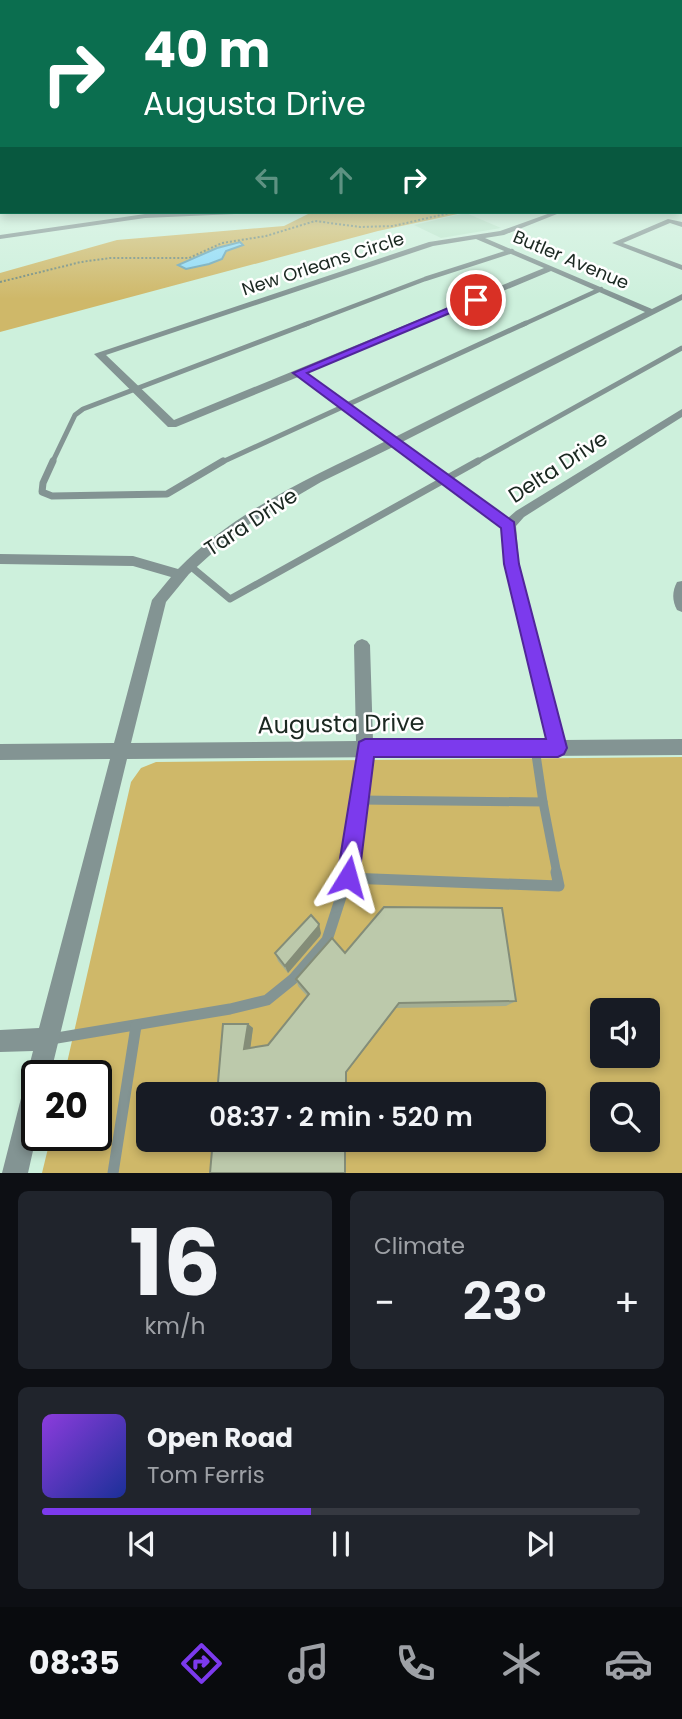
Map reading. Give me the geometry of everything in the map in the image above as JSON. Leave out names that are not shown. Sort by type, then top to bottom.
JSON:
[{"type":"street","points":[[0,237],[145,216],[190,214]]},
{"type":"street","name":"New Orleans Circle","points":[[135,389],[99,354],[432,244],[501,233],[553,214]]},
{"type":"street","points":[[682,225],[670,220],[616,243],[682,268]]},
{"type":"street","points":[[0,247],[15,236]]},
{"type":"street","name":"Butler Avenue","points":[[477,237],[653,312]]},
{"type":"street","points":[[135,389],[172,425],[552,268]]},
{"type":"street","name":"Tara Drive","points":[[42,1060],[159,600],[183,569],[211,544],[267,509],[682,297]]},
{"type":"street","points":[[299,373],[509,525]]},
{"type":"street","name":"Delta Drive","points":[[558,748],[512,564],[509,525],[520,514],[682,412]]},
{"type":"street","points":[[0,559],[133,561],[183,569]]},
{"type":"street","points":[[682,586],[682,606]]},
{"type":"street","points":[[362,645],[365,748]]},
{"type":"street","name":"Augusta Drive","points":[[0,752],[682,747]]},
{"type":"street","points":[[0,1041],[47,1039]]},
{"type":"street","name":"Tara Drive","points":[[15,1173],[21,1147]]},
{"type":"lane","points":[[512,251],[425,279],[91,405],[75,415],[43,483],[42,492],[52,496],[167,494],[223,461],[601,289]]},
{"type":"lane","points":[[183,569],[230,598],[682,348]]},
{"type":"lane","points":[[47,1039],[136,1026],[267,1000],[293,979],[327,940],[348,877],[365,748]]},
{"type":"lane","points":[[348,877],[559,886],[535,748]]},
{"type":"lane","points":[[360,800],[543,803]]},
{"type":"lane","points":[[113,1173],[136,1026]]},
{"type":"path","points":[[0,282],[81,262],[124,257],[189,258],[222,243],[266,236],[315,220],[360,227],[393,226],[445,214]]},
{"type":"shaded area","points":[[308,214],[458,214],[378,231],[0,332],[0,273],[117,240],[284,226]]},
{"type":"shaded area","points":[[468,214],[501,228],[441,238],[414,225]]},
{"type":"shaded area","points":[[682,757],[682,1173],[42,1173],[47,1151],[112,1151],[112,1060],[68,1060],[131,782],[141,768],[156,762]]},
{"type":"water","points":[[240,242],[243,245],[226,251],[222,259],[209,264],[186,269],[178,265],[217,248]]},
{"type":"building","points":[[384,907],[502,908],[516,1001],[399,1003],[346,1072],[346,1082],[218,1082],[223,1024],[248,1024],[244,1049],[268,1045],[309,994],[296,979],[332,938],[345,953]]},
{"type":"building","points":[[311,915],[319,924],[318,927],[285,966],[275,953]]},
{"type":"building","points":[[212,1152],[345,1152],[345,1173],[210,1173]]},
{"type":"route","points":[[348,877],[365,748],[558,748],[512,564],[508,545],[509,525],[299,373],[476,300]]}]
